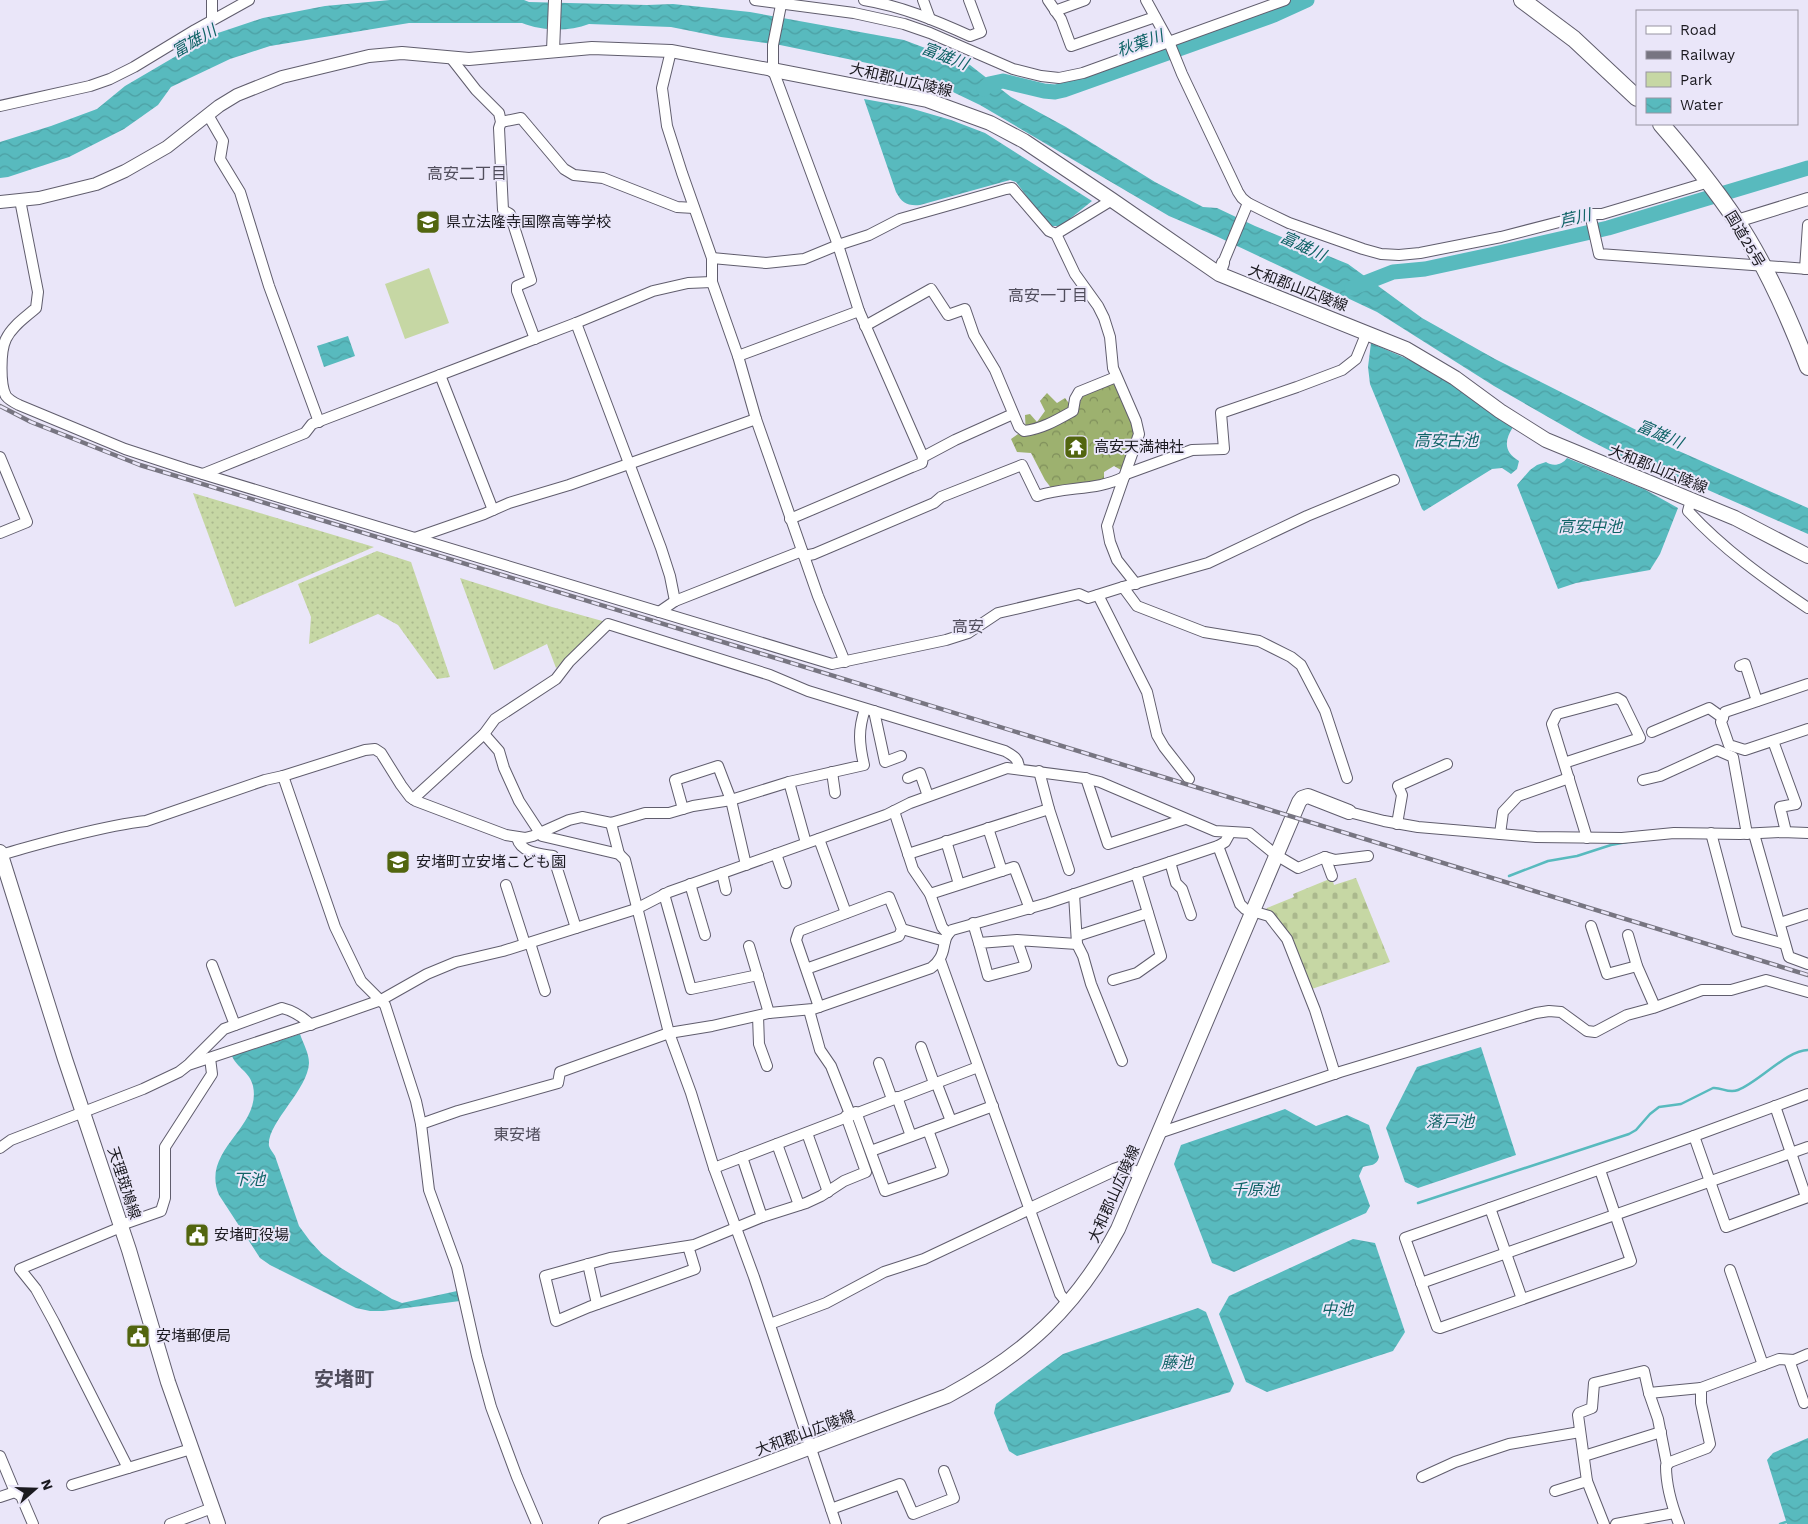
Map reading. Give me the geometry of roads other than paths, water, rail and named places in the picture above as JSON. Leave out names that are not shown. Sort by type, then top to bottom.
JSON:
[{"type":"highway","points":[[1522,0],[1574,39],[1636,97]]},
{"type":"highway","name":"国道25号","points":[[1662,125],[1710,184],[1737,221],[1786,314],[1808,367]]},
{"type":"main road","name":"大和郡山広陵線","points":[[773,70],[928,100],[954,108],[990,123],[1024,141],[1112,200],[1221,268],[1406,349],[1455,378],[1500,411],[1546,440],[1735,518],[1808,556]]},
{"type":"main road","name":"大和郡山広陵線","points":[[606,1524],[914,1410],[947,1396],[988,1373],[1019,1351],[1068,1304],[1104,1255],[1129,1204],[1291,817],[1302,798],[1308,796],[1348,812]]},
{"type":"main road","name":"天理斑鳩線","points":[[1,863],[121,1226],[168,1382],[218,1524]]},
{"type":"street","points":[[212,0],[212,20]]},
{"type":"street","points":[[0,106],[90,86],[110,79],[249,0]]},
{"type":"street","points":[[553,47],[555,0]]},
{"type":"street","points":[[755,0],[854,13],[904,24],[930,33],[1014,69],[1051,78],[1075,75],[1285,0]]},
{"type":"street","points":[[864,0],[879,2],[930,19],[970,36],[981,32],[969,0]]},
{"type":"street","points":[[923,0],[930,19]]},
{"type":"street","points":[[1048,0],[1061,19],[1071,46],[1155,17]]},
{"type":"street","points":[[1055,11],[1085,0]]},
{"type":"street","points":[[1146,0],[1169,42],[1242,198],[1248,203],[1289,223],[1363,249],[1381,254],[1400,255],[1501,237],[1602,214],[1710,184]]},
{"type":"street","points":[[781,4],[774,45],[773,70],[838,245],[859,311],[923,457],[922,463],[790,519]]},
{"type":"street","points":[[0,202],[66,192],[96,184],[125,171],[167,147],[225,102],[257,86],[312,68],[369,56],[402,53],[468,59],[553,47],[592,48],[671,51],[773,70]]},
{"type":"street","points":[[671,51],[662,88],[667,126],[712,258],[712,282],[738,356],[756,419],[790,519],[845,662]]},
{"type":"street","points":[[451,58],[476,90],[499,113],[501,122],[499,128],[503,210],[510,214],[530,280],[517,286],[517,291],[535,339]]},
{"type":"street","points":[[208,115],[223,141],[220,160],[240,192],[269,286],[319,422]]},
{"type":"street","points":[[501,122],[521,118],[564,169],[574,175],[603,178],[677,207],[694,208]]},
{"type":"street","points":[[712,258],[766,263],[804,259],[869,235],[900,219],[1012,188],[1049,231],[1056,234],[1075,274],[1098,306],[1110,336],[1113,368],[1136,422],[1139,434],[1107,526],[1110,542],[1117,560],[1136,584]]},
{"type":"street","points":[[1737,221],[1808,199]]},
{"type":"street","points":[[20,200],[38,292],[36,308],[19,322],[6,338],[1,355],[2,388],[6,396],[19,405],[108,442],[203,474],[832,664],[946,640],[968,633],[998,613],[1079,594],[1088,598],[1208,563],[1306,516],[1394,480]]},
{"type":"street","points":[[1056,234],[1112,200]]},
{"type":"street","points":[[1221,268],[1248,203]]},
{"type":"street","points":[[1590,216],[1599,254],[1807,269],[1808,225]]},
{"type":"street","points":[[203,474],[305,433],[312,424],[535,339],[653,291],[688,283],[712,282]]},
{"type":"street","points":[[865,326],[931,289],[948,315],[965,309],[974,335],[995,370],[1019,427],[1024,431],[1034,430],[1056,422],[1073,411],[1075,399],[1079,392],[1116,376]]},
{"type":"street","points":[[738,356],[859,311]]},
{"type":"street","points":[[576,323],[630,464],[670,576],[675,601]]},
{"type":"street","points":[[659,612],[675,601],[803,553],[814,554],[934,503],[948,494],[1022,465],[1037,496],[1051,491],[1086,488],[1115,482],[1125,476],[1192,450],[1224,449],[1221,413],[1342,370],[1356,359],[1366,332]]},
{"type":"street","points":[[440,375],[493,510]]},
{"type":"street","points":[[923,457],[955,440],[1014,414]]},
{"type":"street","points":[[414,538],[509,503],[630,464],[756,419]]},
{"type":"street","points":[[0,457],[27,522],[0,533]]},
{"type":"street","points":[[1691,500],[1688,511],[1708,532],[1761,576],[1808,608]]},
{"type":"street","points":[[1123,587],[1136,606],[1204,632],[1259,641],[1291,656],[1301,665],[1325,711],[1347,778]]},
{"type":"street","points":[[1098,595],[1147,692],[1157,735],[1164,747],[1190,779]]},
{"type":"street","points":[[413,799],[484,734],[495,719],[556,679],[569,662],[608,624],[770,674],[808,691],[1005,751],[1015,757],[1020,769]]},
{"type":"street","points":[[1740,666],[1745,664],[1758,701]]},
{"type":"street","points":[[1806,962],[1789,957],[1753,836],[1733,756],[1721,722],[1725,712],[1808,684]]},
{"type":"street","points":[[1564,763],[1640,738],[1622,701],[1617,698],[1556,714],[1552,724],[1587,838]]},
{"type":"street","points":[[1652,732],[1708,708],[1723,718]]},
{"type":"street","points":[[870,710],[885,762],[901,756]]},
{"type":"street","points":[[1,863],[22,848],[126,823],[146,821],[265,780],[365,750],[375,750],[381,753],[401,785],[413,799],[506,836],[517,838],[533,836],[569,820],[582,817],[611,823],[645,813],[669,814],[683,809],[731,800],[789,782],[864,765],[859,737],[860,724],[870,710]]},
{"type":"street","points":[[1642,780],[1660,776],[1717,750],[1745,750],[1808,729]]},
{"type":"street","points":[[484,734],[499,751],[504,768],[519,801],[542,836],[619,854]]},
{"type":"street","points":[[1773,741],[1796,804],[1780,808],[1786,832]]},
{"type":"street","points":[[1397,824],[1402,795],[1398,786],[1447,764]]},
{"type":"street","points":[[683,809],[675,780],[718,766],[731,800],[746,865]]},
{"type":"street","points":[[188,1065],[211,1062],[381,1000],[443,967],[636,909],[664,894],[690,884],[819,839],[928,796],[1007,768],[1086,778],[1100,782],[1215,832],[1249,833],[1276,855],[1298,868],[1325,857],[1336,860],[1368,856]]},
{"type":"street","points":[[1039,771],[1069,870]]},
{"type":"street","points":[[832,772],[835,793]]},
{"type":"street","points":[[908,778],[920,774],[928,796]]},
{"type":"street","points":[[283,776],[335,927],[361,981],[385,1005],[416,1101],[429,1190],[457,1267],[491,1408],[516,1477],[537,1524]]},
{"type":"street","points":[[1086,778],[1108,844],[1184,819]]},
{"type":"street","points":[[1500,834],[1503,812],[1518,796],[1568,778]]},
{"type":"street","points":[[789,782],[806,843]]},
{"type":"street","points":[[908,854],[1049,808]]},
{"type":"street","points":[[894,811],[913,869],[930,894],[946,937]]},
{"type":"street","points":[[1348,812],[1418,827],[1536,837],[1622,838],[1674,832],[1712,836],[1753,836],[1786,832],[1808,833]]},
{"type":"street","points":[[611,823],[619,854],[625,860],[668,1033],[691,1093],[714,1168],[770,1324],[836,1524]]},
{"type":"street","points":[[988,828],[1002,871]]},
{"type":"street","points":[[420,1124],[458,1111],[558,1083],[560,1072],[668,1033],[697,1029],[770,1013],[814,1008],[931,968],[940,960],[946,937],[952,930],[1030,909],[1218,846],[1225,842],[1230,833]]},
{"type":"street","points":[[1712,836],[1737,931],[1785,944]]},
{"type":"street","points":[[517,838],[519,844],[525,849],[554,856],[576,928]]},
{"type":"street","points":[[819,839],[846,913]]},
{"type":"street","points":[[946,842],[960,884]]},
{"type":"street","points":[[1218,846],[1240,904],[1269,916],[1287,939],[1315,1010],[1335,1074]]},
{"type":"street","points":[[776,854],[786,883]]},
{"type":"street","points":[[1325,857],[1332,876]]},
{"type":"street","points":[[1170,862],[1176,883],[1182,889],[1191,915]]},
{"type":"street","points":[[930,894],[1014,867],[1030,909]]},
{"type":"street","points":[[722,873],[726,890]]},
{"type":"street","points":[[1113,980],[1137,973],[1161,956],[1136,873]]},
{"type":"street","points":[[690,884],[705,935]]},
{"type":"street","points":[[506,885],[545,991]]},
{"type":"street","points":[[664,894],[691,989],[758,975]]},
{"type":"street","points":[[1074,894],[1077,940],[1091,984],[1122,1061]]},
{"type":"street","points":[[806,969],[899,936],[902,929],[889,897],[799,931],[796,940],[806,969],[820,1050],[831,1066],[851,1114],[871,1151],[885,1191],[943,1171],[928,1130]]},
{"type":"street","points":[[979,943],[1017,940],[1077,940],[1148,913]]},
{"type":"street","points":[[1780,923],[1808,914]]},
{"type":"street","points":[[974,923],[988,976],[1026,966],[1017,940]]},
{"type":"street","points":[[1590,926],[1606,974],[1637,966]]},
{"type":"street","points":[[902,929],[946,937]]},
{"type":"street","points":[[1628,935],[1637,966],[1655,1007]]},
{"type":"street","points":[[749,946],[770,1013]]},
{"type":"street","points":[[940,960],[1060,1294],[1068,1304]]},
{"type":"street","points":[[212,966],[235,1025]]},
{"type":"street","points":[[1158,1133],[1335,1074],[1542,1012],[1561,1012],[1587,1031],[1595,1032],[1627,1015],[1702,990],[1731,990],[1766,980],[1808,992]]},
{"type":"street","points":[[0,1148],[11,1140],[142,1089],[179,1072],[224,1029],[282,1008],[302,1016],[311,1025]]},
{"type":"street","points":[[758,1016],[759,1044],[767,1066]]},
{"type":"street","points":[[921,1047],[951,1121]]},
{"type":"street","points":[[128,1468],[54,1322],[36,1289],[20,1268],[161,1211],[165,1198],[165,1147],[212,1074],[211,1062]]},
{"type":"street","points":[[879,1063],[911,1136]]},
{"type":"street","points":[[714,1168],[978,1067]]},
{"type":"street","points":[[1600,1170],[1631,1261],[1440,1328],[1437,1327],[1405,1238],[1600,1170],[1808,1094]]},
{"type":"street","points":[[871,1151],[992,1106]]},
{"type":"street","points":[[1694,1136],[1726,1227],[1807,1197],[1774,1106]]},
{"type":"street","points":[[688,1246],[695,1269],[597,1304],[556,1321],[545,1276],[610,1258],[703,1242],[762,1217],[799,1205],[828,1192],[844,1181],[866,1172],[851,1114]]},
{"type":"street","points":[[806,1133],[828,1192]]},
{"type":"street","points":[[777,1144],[799,1205]]},
{"type":"street","points":[[1421,1283],[1808,1147]]},
{"type":"street","points":[[742,1157],[762,1217]]},
{"type":"street","points":[[770,1324],[826,1302],[884,1272],[924,1259],[1114,1170],[1123,1167],[1140,1174]]},
{"type":"street","points":[[1490,1208],[1522,1299]]},
{"type":"street","points":[[588,1264],[597,1304]]},
{"type":"street","points":[[1730,1270],[1763,1365]]},
{"type":"street","points":[[1649,1393],[1701,1388],[1779,1359],[1794,1360],[1808,1354]]},
{"type":"street","points":[[1789,1360],[1804,1403]]},
{"type":"street","points":[[1604,1524],[1587,1482],[1578,1415],[1579,1412],[1592,1408],[1594,1384],[1644,1371],[1661,1432],[1667,1465],[1666,1473],[1678,1524]]},
{"type":"street","points":[[1667,1465],[1670,1462],[1707,1448],[1710,1444],[1701,1403],[1701,1388]]},
{"type":"street","points":[[1422,1477],[1455,1462],[1509,1444],[1580,1432]]},
{"type":"street","points":[[1584,1456],[1661,1432]]},
{"type":"street","points":[[72,1485],[191,1449]]},
{"type":"street","points":[[0,1456],[33,1524]]},
{"type":"street","points":[[831,1509],[900,1484],[913,1514],[957,1497],[944,1471]]},
{"type":"street","points":[[1555,1491],[1587,1482]]},
{"type":"street","points":[[0,1497],[16,1492]]},
{"type":"street","points":[[170,1524],[212,1508]]},
{"type":"street","points":[[1616,1524],[1674,1513]]},
{"type":"water","name":"富雄川","points":[[390,0],[524,0],[529,2],[673,4],[750,12],[904,40],[970,65],[1011,97],[1066,127],[1155,182],[1203,207],[1217,208],[1255,226],[1348,264],[1422,318],[1495,359],[1672,448],[1808,508],[1808,534],[1683,479],[1632,462],[1583,437],[1494,386],[1377,312],[1216,236],[1169,216],[980,105],[930,81],[872,64],[780,45],[721,37],[671,27],[589,24],[581,27],[555,30],[538,28],[522,23],[409,23],[270,46],[230,59],[171,87],[158,105],[124,129],[69,157],[0,178],[0,142],[97,109],[125,86],[212,35],[263,18],[325,6]]},
{"type":"water","points":[[864,99],[903,106],[951,120],[985,133],[1092,201],[1061,226],[1049,226],[1016,182],[1010,180],[920,205],[905,203],[896,192]]},
{"type":"water","points":[[348,336],[355,356],[324,367],[317,346]]},
{"type":"water","name":"高安古池","points":[[1371,343],[1419,364],[1441,377],[1513,427],[1508,437],[1507,446],[1510,454],[1519,461],[1517,469],[1511,474],[1502,468],[1492,469],[1424,511],[1370,384],[1368,367]]},
{"type":"water","name":"高安中池","points":[[1567,458],[1644,489],[1678,508],[1660,554],[1650,570],[1576,583],[1558,589],[1517,485],[1537,465],[1546,462],[1557,464]]},
{"type":"water","name":"下池","points":[[300,1034],[309,1059],[307,1073],[274,1128],[269,1146],[275,1156],[299,1226],[322,1254],[341,1268],[392,1299],[402,1303],[457,1291],[460,1301],[383,1311],[356,1308],[270,1265],[260,1258],[219,1195],[215,1179],[218,1165],[224,1152],[249,1114],[253,1101],[251,1081],[232,1056]]},
{"type":"water","name":"落戸池","points":[[1481,1047],[1516,1155],[1418,1188],[1405,1182],[1386,1128],[1417,1067]]},
{"type":"water","name":"千原池","points":[[1285,1109],[1316,1126],[1347,1115],[1369,1125],[1379,1157],[1375,1164],[1363,1167],[1359,1176],[1370,1206],[1366,1213],[1234,1272],[1212,1263],[1174,1164],[1181,1145]]},
{"type":"water","name":"中池","points":[[1353,1239],[1375,1243],[1405,1332],[1393,1351],[1267,1392],[1246,1382],[1219,1314],[1229,1296]]},
{"type":"water","name":"藤池","points":[[1198,1308],[1206,1312],[1234,1384],[1230,1392],[1017,1456],[1009,1451],[994,1413],[996,1404],[1063,1354]]},
{"type":"water","points":[[1808,1438],[1808,1524],[1787,1524],[1767,1460],[1773,1453]]},
{"type":"waterway","name":"秋葉川","points":[[984,89],[989,84],[1003,81],[1044,91],[1055,92],[1064,90],[1274,15],[1307,0]]},
{"type":"waterway","name":"芦川","points":[[1352,288],[1393,272],[1425,269],[1608,228],[1808,168]]},
{"type":"waterway","points":[[1509,876],[1548,861],[1577,856],[1627,842]]},
{"type":"waterway","points":[[1418,1203],[1629,1134],[1636,1130],[1659,1107],[1681,1104],[1713,1088],[1731,1091],[1738,1090],[1791,1055],[1808,1050]]},
{"type":"waterway","points":[[1780,1524],[1786,1522]]},
{"type":"railway","points":[[0,406],[31,422],[140,465],[1808,975]]},
{"type":"place","name":"県立法隆寺国際高等学校","points":[[428,222]]},
{"type":"place","name":"高安天満神社","points":[[1076,447]]},
{"type":"place","name":"安堵町立安堵こども園","points":[[398,862]]},
{"type":"place","name":"安堵町役場","points":[[197,1235]]},
{"type":"place","name":"安堵郵便局","points":[[138,1336]]},
{"type":"district","name":"高安二丁目","points":[[467,173]]},
{"type":"district","name":"高安一丁目","points":[[1048,295]]},
{"type":"district","name":"高安","points":[[968,626]]},
{"type":"district","name":"東安堵","points":[[517,1134]]},
{"type":"district","name":"安堵町","points":[[344,1379]]}]
